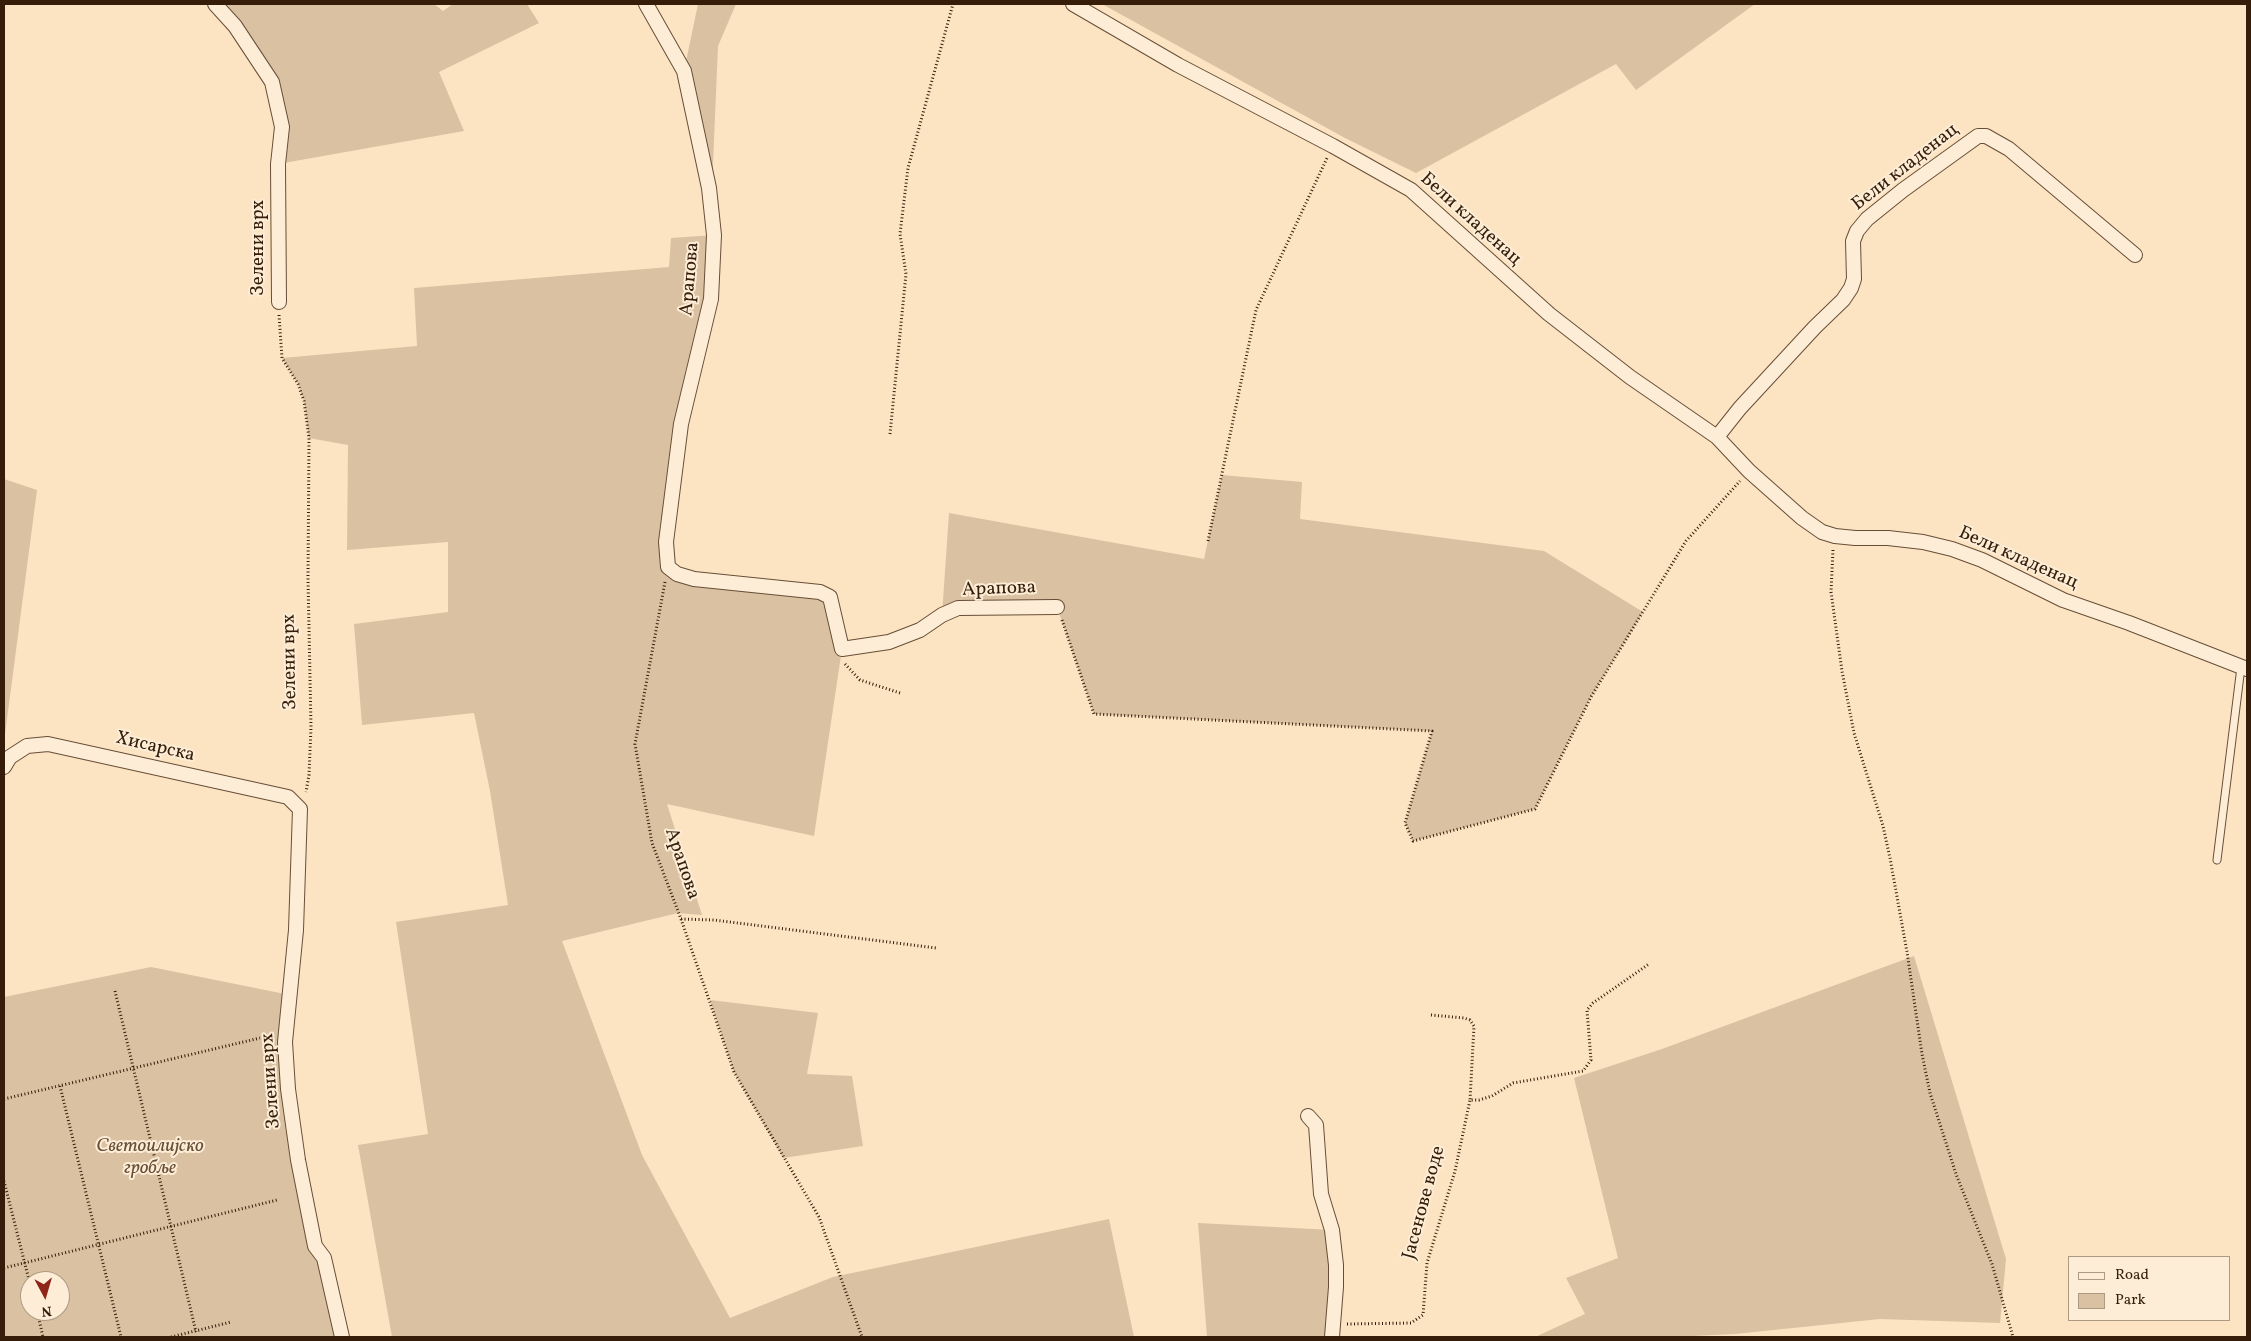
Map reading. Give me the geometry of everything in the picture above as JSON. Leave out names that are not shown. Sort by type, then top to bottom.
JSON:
[{"type":"street","name":"Зелени врх","points":[[215,4],[235,26],[272,82],[282,127],[278,164],[279,302]]},
{"type":"street","name":"Арапова","points":[[646,4],[684,71],[709,188],[714,236],[711,299],[681,424],[666,542],[668,567]]},
{"type":"street","name":"Бели кладенац","points":[[1073,4],[1178,65],[1333,146],[1411,190],[1548,314],[1630,377],[1717,438],[1749,471],[1802,518],[1822,532],[1835,536],[1888,538],[1923,542],[1952,549],[1982,560],[2071,604],[2129,623],[2244,668]]},
{"type":"street","name":"Бели кладенац","points":[[1717,438],[1740,408],[1843,300],[1851,288],[1854,279],[1853,241],[1857,231],[1867,219],[1910,184],[1978,136],[1986,136],[2009,149],[2135,255]]},
{"type":"street","points":[[668,567],[677,574],[694,579],[820,592],[830,598],[842,650]]},
{"type":"street","name":"Арапова","points":[[842,650],[890,642],[920,630],[942,615],[958,608],[1057,607]]},
{"type":"street","name":"Хисарска","points":[[4,766],[10,757],[27,746],[48,744],[288,797],[300,809]]},
{"type":"street","name":"Зелени врх","points":[[300,809],[296,930],[284,1042],[288,1089],[298,1160],[315,1246],[324,1258],[342,1337]]},
{"type":"street","points":[[1308,1116],[1316,1126],[1321,1194],[1332,1230],[1336,1280],[1333,1331]]},
{"type":"lane","name":"Бели кладенац","points":[[2218,860],[2244,668]]},
{"type":"path","points":[[890,434],[906,274],[900,234],[908,168],[953,4]]},
{"type":"path","points":[[1208,541],[1256,310],[1333,146]]},
{"type":"path","name":"Зелени врх","points":[[279,302],[282,358],[298,384],[304,401],[309,438],[308,579],[311,728],[309,775],[300,809]]},
{"type":"path","points":[[1057,607],[1094,714],[1432,730],[1405,823],[1413,841],[1535,809],[1591,697],[1686,541],[1749,471]]},
{"type":"path","points":[[1835,536],[1831,580],[1842,671],[1854,733],[1883,826],[1890,858],[1930,1093],[1956,1174],[1992,1264],[2014,1337]]},
{"type":"path","name":"Арапова","points":[[668,567],[635,744],[652,843],[681,919],[714,920],[936,948]]},
{"type":"path","points":[[842,650],[843,661],[860,680],[900,693]]},
{"type":"path","points":[[681,919],[734,1072],[819,1217],[862,1337]]},
{"type":"path","points":[[1470,1100],[1479,1100],[1492,1096],[1513,1083],[1583,1071],[1591,1060],[1587,1010],[1593,1003],[1649,964]]},
{"type":"path","points":[[115,991],[196,1332]]},
{"type":"path","name":"Јасенове воде","points":[[1333,1331],[1411,1323],[1423,1315],[1427,1263],[1455,1171],[1470,1100],[1474,1026],[1470,1020],[1464,1018],[1431,1015]]},
{"type":"path","points":[[4,1099],[260,1038]]},
{"type":"path","points":[[60,1086],[120,1337]]},
{"type":"path","points":[[4,1180],[26,1271]]},
{"type":"path","points":[[4,1268],[277,1200]]},
{"type":"path","points":[[39,1321],[43,1337]]},
{"type":"path","points":[[171,1337],[230,1322]]},
{"type":"green space","points":[[215,4],[434,4],[443,11],[453,4],[527,4],[539,23],[439,72],[464,131],[278,164],[272,82]]},
{"type":"green space","points":[[698,4],[736,4],[718,46],[713,164],[714,235],[684,71]]},
{"type":"green space","points":[[1102,4],[1755,4],[1636,90],[1616,64],[1416,173],[1345,138]]},
{"type":"green space","points":[[714,235],[666,542],[677,574],[830,597],[842,649],[814,836],[667,804],[702,915],[678,913],[562,941],[642,1155],[730,1318],[833,1277],[1109,1219],[1134,1337],[392,1337],[358,1145],[428,1134],[396,922],[508,905],[490,791],[474,713],[362,725],[354,624],[448,612],[448,542],[347,550],[348,445],[309,438],[304,401],[298,384],[282,358],[417,346],[414,288],[669,267],[671,238]]},
{"type":"green space","points":[[1222,475],[1302,482],[1300,519],[1544,551],[1643,612],[1591,697],[1535,809],[1413,841],[1405,823],[1432,731],[1094,714],[1057,607],[942,615],[949,513],[1204,559]]},
{"type":"green space","points":[[4,479],[37,490],[4,742]]},
{"type":"green space","points":[[1914,956],[2006,1259],[2000,1323],[1880,1319],[1735,1334],[1671,1337],[1535,1337],[1585,1314],[1566,1278],[1618,1258],[1574,1078],[1662,1049]]},
{"type":"green space","name":"Светоилијско гробље","points":[[151,967],[290,995],[285,1042],[298,1160],[342,1337],[4,1337],[4,997]]},
{"type":"green space","points":[[710,1000],[818,1013],[807,1074],[852,1076],[863,1146],[783,1158],[734,1072]]},
{"type":"green space","points":[[1198,1223],[1332,1230],[1332,1337],[1207,1337]]}]
